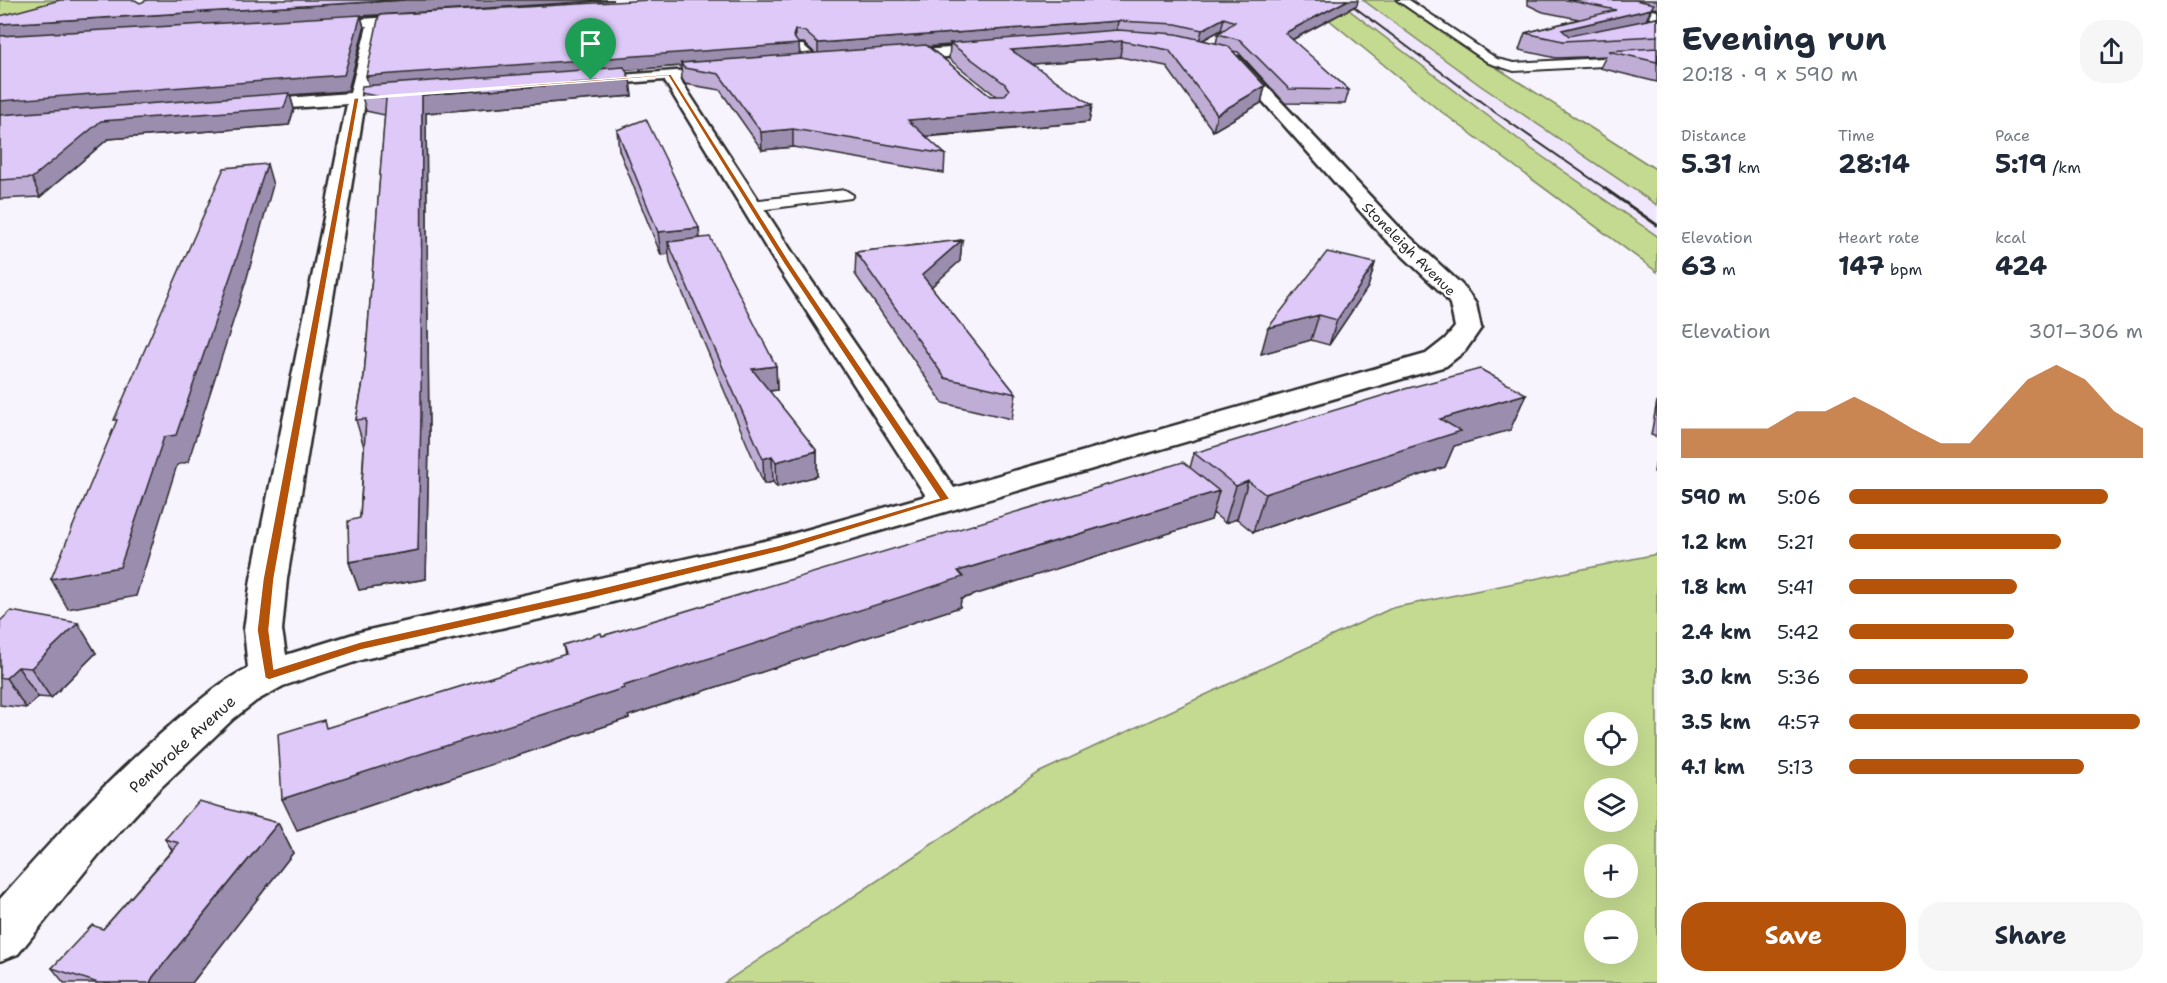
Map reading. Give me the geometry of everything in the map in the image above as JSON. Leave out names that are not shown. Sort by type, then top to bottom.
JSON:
[{"type":"street","points":[[1581,0],[1657,15]]},
{"type":"street","points":[[304,26],[375,18],[443,17]]},
{"type":"street","points":[[269,675],[263,630],[269,579],[357,98],[375,18]]},
{"type":"street","points":[[873,59],[1012,48]]},
{"type":"street","name":"Stoneleigh Avenue","points":[[269,675],[360,646],[589,595],[748,556],[1436,360],[1455,345],[1468,328],[1463,304],[1453,290],[1392,234],[1231,57],[1217,51]]},
{"type":"street","points":[[931,55],[950,70]]},
{"type":"street","points":[[792,65],[839,61]]},
{"type":"street","points":[[565,82],[745,69]]},
{"type":"street","points":[[669,75],[751,206],[945,499]]},
{"type":"street","points":[[227,108],[426,93]]},
{"type":"street","name":"Pembroke Avenue","points":[[0,937],[82,840],[140,779],[218,708],[241,690],[269,675]]},
{"type":"lane","points":[[1402,0],[1493,61],[1514,67],[1657,59]]},
{"type":"lane","points":[[1650,29],[1657,15]]},
{"type":"lane","points":[[799,47],[816,63]]},
{"type":"lane","points":[[751,206],[845,195]]},
{"type":"shaded area","points":[[1336,0],[1363,0],[1481,86],[1657,205],[1657,236],[1530,148]]},
{"type":"green space","points":[[0,0],[79,0],[0,33]]},
{"type":"green space","points":[[1305,0],[1336,0],[1530,148],[1657,236],[1657,272],[1435,107]]},
{"type":"green space","points":[[1363,0],[1397,0],[1494,66],[1657,170],[1657,205],[1481,86]]},
{"type":"green space","points":[[1657,554],[1657,983],[724,983],[1040,772],[1392,608]]},
{"type":"building","points":[[60,0],[135,0],[140,3],[147,0],[405,0],[0,24],[0,16]]},
{"type":"building","points":[[650,0],[1348,0],[1285,33],[1349,90],[1289,89],[1240,40],[1218,34],[1235,22],[1224,18],[1202,30],[1176,24],[1118,21],[818,43],[804,31],[795,30],[793,36],[799,44],[366,76],[379,15]]},
{"type":"building","points":[[1567,0],[1635,0],[1654,4],[1651,9],[1562,30],[1569,36],[1657,18],[1657,36],[1563,41],[1525,33],[1616,10]]},
{"type":"building","points":[[361,15],[344,75],[0,101],[0,36]]},
{"type":"building","points":[[1118,30],[1176,34],[1228,46],[1265,86],[1217,114],[1169,50],[1122,41],[1011,50],[1092,105],[908,120],[945,154],[793,129],[761,132],[719,74],[684,68],[681,63],[926,45],[990,96],[1004,96],[1009,90],[1005,84],[950,43]]},
{"type":"building","points":[[1657,48],[1657,62],[1608,51]]},
{"type":"building","points":[[624,67],[630,79],[422,95],[421,415],[418,550],[349,562],[348,521],[360,518],[366,419],[356,420],[364,377],[386,98],[361,93],[362,86]]},
{"type":"building","points":[[289,93],[284,108],[101,121],[32,178],[0,180],[0,115]]},
{"type":"building","points":[[646,119],[699,228],[658,232],[617,130]]},
{"type":"building","points":[[267,164],[176,435],[164,437],[120,567],[51,579],[117,420],[114,420],[224,168]]},
{"type":"building","points":[[710,237],[776,366],[752,369],[817,451],[776,462],[772,456],[763,459],[668,242]]},
{"type":"building","points":[[962,240],[922,275],[1016,394],[945,378],[856,252]]},
{"type":"building","points":[[1327,252],[1375,263],[1337,320],[1319,315],[1268,328]]},
{"type":"building","points":[[1480,369],[1526,394],[1440,419],[1461,431],[1265,494],[1248,481],[1236,486],[1194,453],[1401,390]]},
{"type":"building","points":[[1183,462],[1219,491],[958,571],[963,577],[282,799],[278,734],[324,720],[326,728],[566,654],[563,645],[601,633],[602,636]]},
{"type":"building","points":[[11,611],[78,623],[31,668],[18,667],[6,678],[0,678],[0,621]]},
{"type":"building","points":[[199,801],[278,823],[150,983],[98,983],[52,968],[92,925],[103,929],[179,843],[165,839]]},
{"type":"railway","points":[[1345,0],[1496,113],[1606,189]]},
{"type":"railway","points":[[1604,188],[1657,225]]},
{"type":"route","points":[[669,75],[788,264],[945,499],[782,548],[589,595],[360,646],[269,675],[263,630],[269,579],[357,98],[591,80],[669,75]]}]
